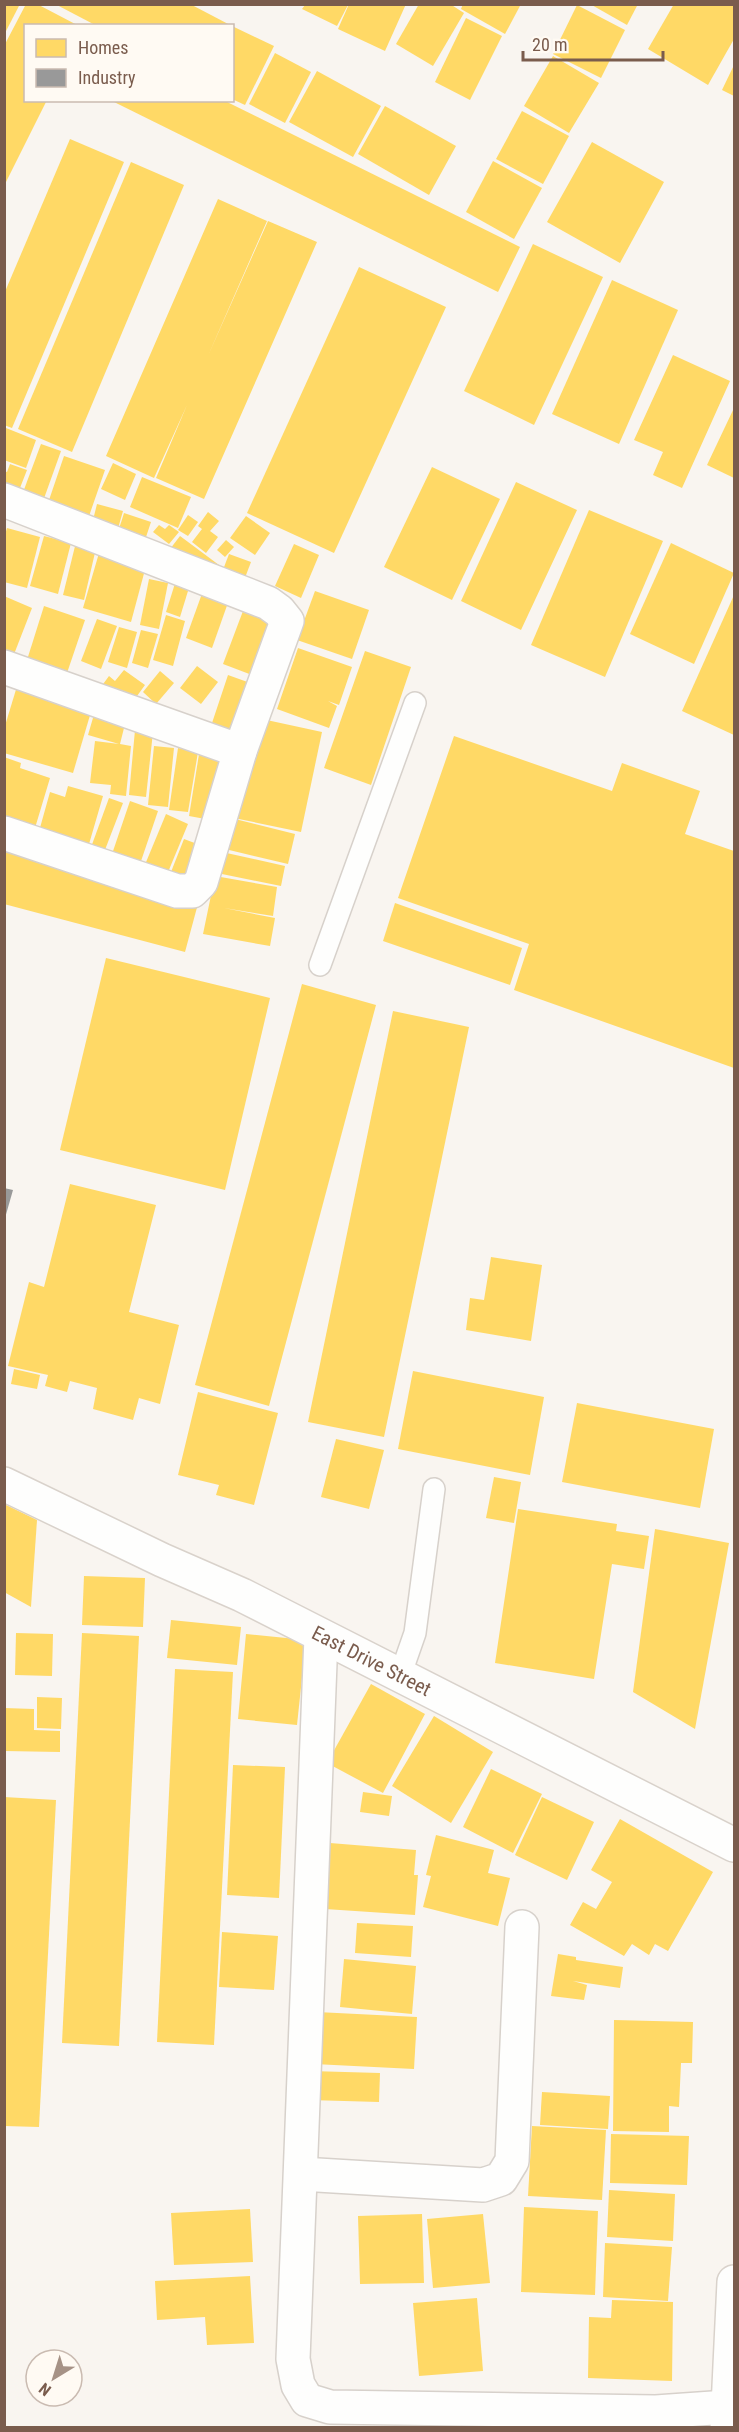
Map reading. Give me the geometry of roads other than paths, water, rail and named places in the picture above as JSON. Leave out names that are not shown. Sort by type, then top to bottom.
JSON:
[{"type":"street","points":[[4,500],[268,603],[279,611],[286,621],[240,751],[201,882],[192,891],[177,891],[4,833]]},
{"type":"street","points":[[4,667],[240,751]]},
{"type":"street","name":"East Drive Street","points":[[4,1484],[162,1560],[242,1595],[735,1845]]},
{"type":"street","points":[[321,1637],[293,2359],[298,2385],[307,2400],[330,2407],[656,2412],[727,2417],[735,2282]]},
{"type":"street","points":[[301,2174],[483,2185],[501,2179],[512,2161],[522,1927]]},
{"type":"lane","points":[[320,965],[415,703]]},
{"type":"lane","points":[[400,1676],[415,1633],[434,1489]]}]
